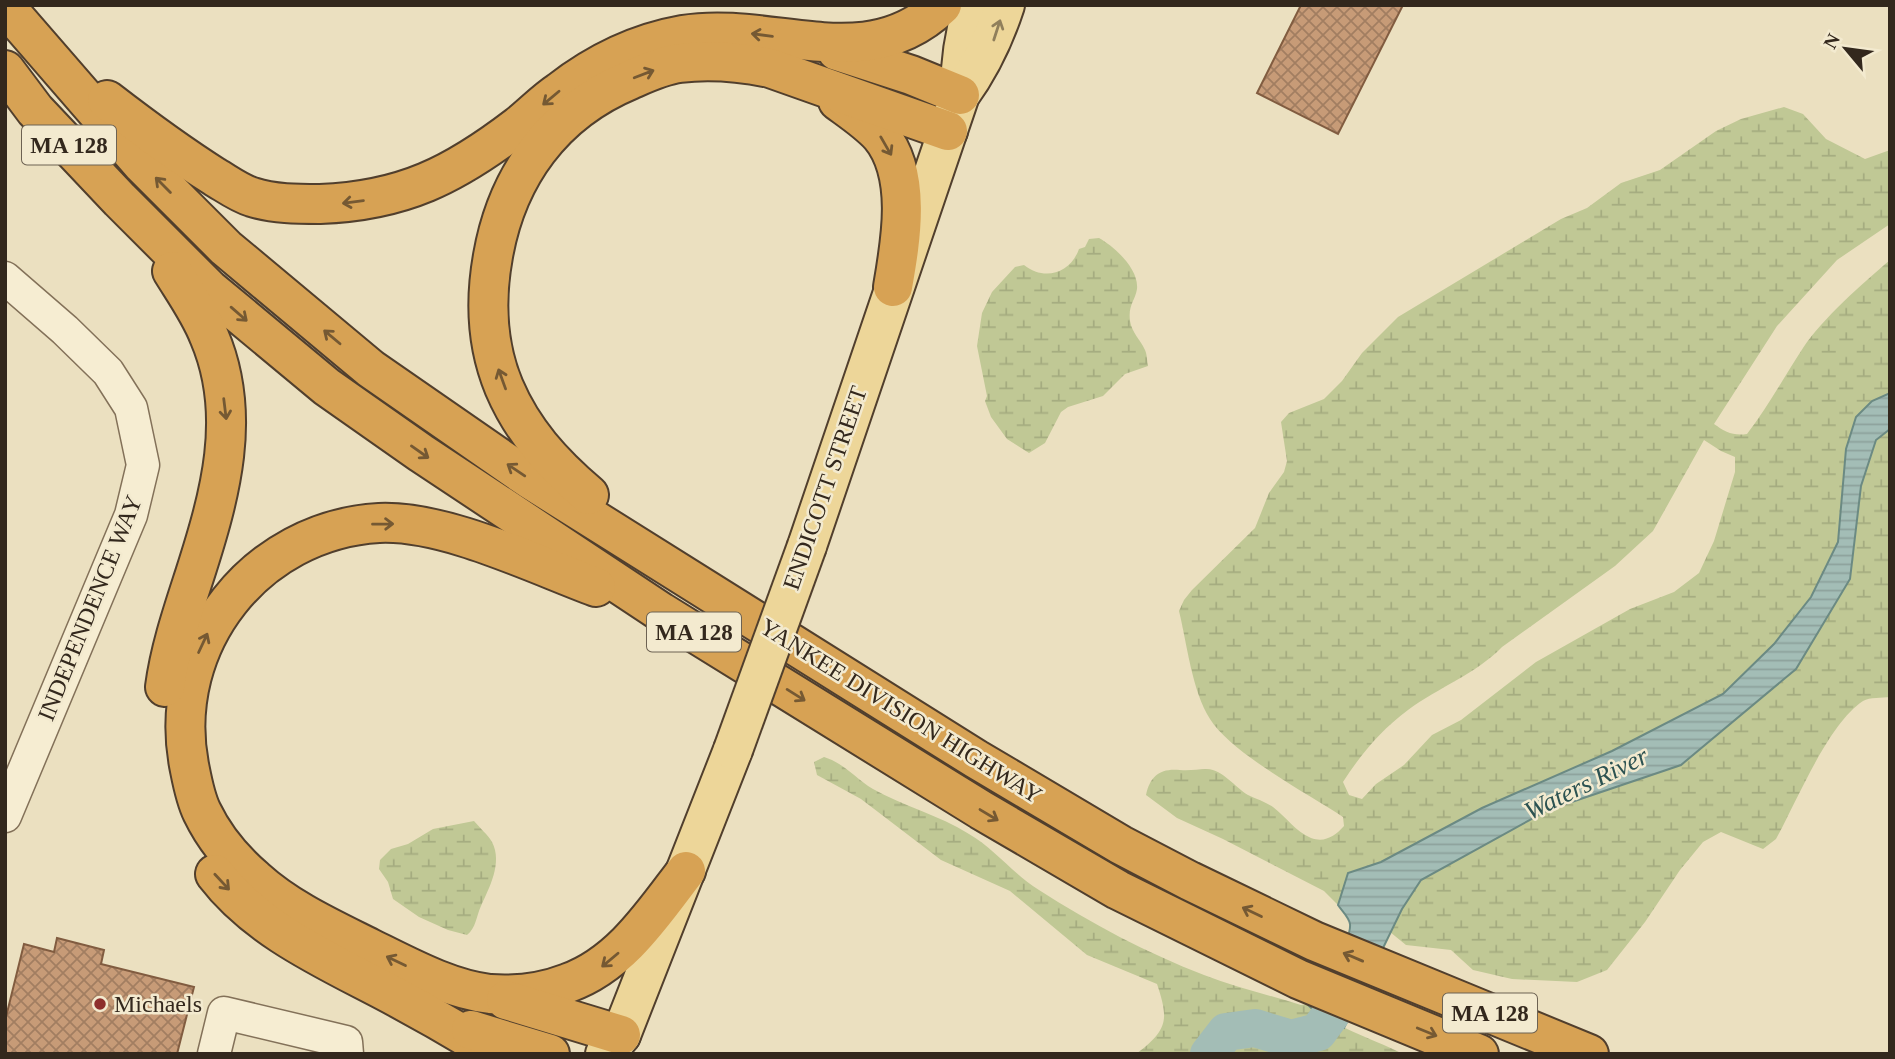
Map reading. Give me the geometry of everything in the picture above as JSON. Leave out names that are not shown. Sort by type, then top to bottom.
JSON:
[{"type":"highway","points":[[678,572],[557,467],[528,432],[503,385],[494,356],[488,313],[488,281],[497,230],[508,199],[524,168],[550,135],[573,113],[597,96],[649,72],[678,63],[799,58],[849,44],[878,41],[905,32],[931,16],[942,5]]},
{"type":"highway","name":"YANKEE DIVISION HIGHWAY","points":[[5,6],[142,164],[226,248],[371,369],[531,480],[1057,808],[1189,881],[1314,941],[1589,1054]]},
{"type":"highway","points":[[44,52],[173,149],[251,197],[275,202],[348,203],[390,196],[415,188],[475,157],[558,92],[598,65],[624,52],[682,35],[744,33],[948,131]]},
{"type":"highway","points":[[799,58],[911,75],[961,95]]},
{"type":"highway","points":[[799,58],[835,99],[881,137],[890,153],[898,175],[902,225],[893,287]]},
{"type":"highway","name":"YANKEE DIVISION HIGHWAY","points":[[5,70],[35,110],[209,289],[327,387],[421,453],[661,612],[1055,854],[1167,915],[1298,979],[1479,1054]]},
{"type":"highway","points":[[136,216],[191,301],[210,336],[220,372],[228,433],[213,514],[166,680],[160,721],[169,789],[183,822],[218,878],[259,917],[285,937],[442,1021],[495,1054]]},
{"type":"highway","points":[[616,1048],[487,993],[410,968],[290,906],[255,880],[226,849],[202,812],[184,740],[186,707],[191,672],[204,640],[226,606],[260,569],[309,540],[345,527],[382,523],[444,531],[661,612]]},
{"type":"highway","points":[[487,993],[523,995],[547,990],[593,972],[613,958],[636,934],[686,871]]},
{"type":"highway","points":[[442,1021],[550,1054]]},
{"type":"main road","name":"ENDICOTT STREET","points":[[961,95],[965,30],[973,5]]},
{"type":"main road","name":"ENDICOTT STREET","points":[[616,1048],[733,750],[807,546],[893,287],[961,95],[979,70],[994,41],[1005,5]]},
{"type":"street","name":"INDEPENDENCE WAY","points":[[5,278],[65,330],[107,372],[131,408],[143,465],[131,515],[5,816]]},
{"type":"street","points":[[214,1054],[224,1013],[346,1042],[347,1054]]},
{"type":"green space","points":[[1784,107],[1803,114],[1826,139],[1865,159],[1890,150],[1890,224],[1837,260],[1777,326],[1714,424],[1729,433],[1747,434],[1811,337],[1890,260],[1890,393],[1872,401],[1846,449],[1838,542],[1811,597],[1774,644],[1723,694],[1612,751],[1482,808],[1381,862],[1349,873],[1338,905],[1324,891],[1177,818],[1146,795],[1153,778],[1162,772],[1207,769],[1218,772],[1248,795],[1273,807],[1311,838],[1329,838],[1344,826],[1343,817],[1252,759],[1220,732],[1210,719],[1194,681],[1179,611],[1192,590],[1255,528],[1269,493],[1284,472],[1287,461],[1281,422],[1289,413],[1324,399],[1342,381],[1362,353],[1398,317],[1561,219],[1587,208],[1621,183],[1660,170],[1716,131],[1741,119]],"holes":[[[1704,440],[1735,457],[1735,472],[1714,541],[1699,573],[1674,592],[1630,609],[1536,662],[1461,720],[1432,735],[1404,765],[1376,784],[1362,799],[1349,795],[1343,782],[1380,734],[1408,710],[1481,665],[1615,566],[1653,531]]]},
{"type":"green space","points":[[1099,238],[1119,253],[1130,266],[1137,281],[1130,321],[1146,352],[1148,366],[1125,374],[1103,396],[1068,407],[1061,412],[1045,443],[1029,453],[1007,439],[991,417],[985,401],[987,396],[977,346],[982,313],[992,292],[1015,267],[1024,265],[1040,273],[1056,272],[1075,258],[1079,249],[1085,247],[1089,239]]},
{"type":"green space","points":[[1890,429],[1890,697],[1863,701],[1850,712],[1814,764],[1776,839],[1763,849],[1721,832],[1703,842],[1607,970],[1577,982],[1512,979],[1473,970],[1451,950],[1406,945],[1390,932],[1421,880],[1458,858],[1548,810],[1681,765],[1850,579],[1861,486],[1876,440]]},
{"type":"green space","points":[[824,757],[838,763],[873,789],[969,834],[1030,884],[1119,937],[1216,979],[1301,1005],[1307,1004],[1341,1026],[1403,1054],[1136,1054],[1147,1046],[1163,1024],[1163,1007],[1157,984],[1087,955],[1010,891],[941,860],[861,799],[817,775],[814,762]]},
{"type":"green space","points":[[474,821],[492,842],[496,858],[491,883],[474,926],[467,935],[419,917],[393,899],[388,882],[379,869],[380,860],[391,849],[408,844],[433,829]]},
{"type":"water","points":[[1890,393],[1890,429],[1876,440],[1861,486],[1850,579],[1796,669],[1681,765],[1548,810],[1421,880],[1402,909],[1344,1028],[1319,1015],[1307,1004],[1346,942],[1350,924],[1338,905],[1348,873],[1381,862],[1482,808],[1612,751],[1723,694],[1774,644],[1811,597],[1838,542],[1846,449],[1856,417],[1872,401]]},
{"type":"building","points":[[1301,5],[1403,5],[1338,134],[1257,93]]},
{"type":"building","name":"Michaels","points":[[57,938],[104,950],[101,964],[194,987],[177,1054],[5,1054],[5,1021],[24,944],[54,952]]},
{"type":"waterway","name":"Waters River","points":[[1209,1054],[1226,1032],[1255,1028],[1291,1039],[1318,1032],[1334,1010],[1351,974]]},
{"type":"place","name":"Michaels","points":[[100,1004]]}]
